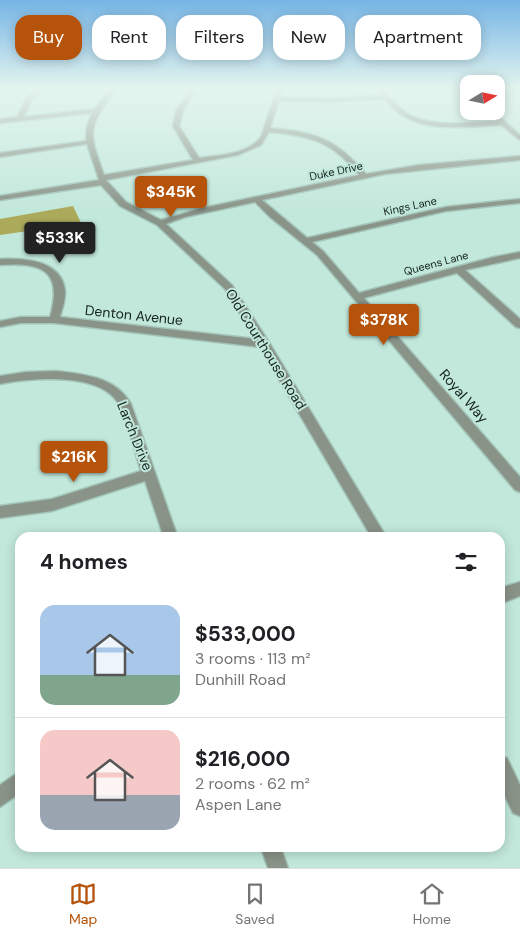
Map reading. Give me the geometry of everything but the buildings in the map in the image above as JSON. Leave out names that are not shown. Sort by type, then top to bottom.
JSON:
[{"type":"street","name":"Old Courthouse Road","points":[[90,130],[90,142],[102,180],[114,197],[123,204],[160,223],[229,287],[376,532]]},
{"type":"street","points":[[178,130],[197,161]]},
{"type":"street","points":[[0,198],[236,154],[262,142],[267,130],[304,135],[329,144],[341,151],[365,177]]},
{"type":"street","points":[[510,130],[520,138]]},
{"type":"street","points":[[0,155],[90,142]]},
{"type":"street","name":"Duke Drive","points":[[160,223],[182,215],[419,167],[520,158]]},
{"type":"street","name":"Royal Way","points":[[257,199],[320,253],[520,486]]},
{"type":"street","name":"Kings Lane","points":[[307,241],[446,209],[520,201]]},
{"type":"street","name":"Queens Lane","points":[[358,296],[458,269],[520,255]]},
{"type":"street","points":[[0,262],[22,262],[39,265],[49,270],[58,279],[61,291],[54,320]]},
{"type":"street","points":[[458,269],[520,325]]},
{"type":"street","name":"Denton Avenue","points":[[0,324],[21,320],[54,320],[265,344]]},
{"type":"street","name":"Larch Drive","points":[[0,380],[16,376],[39,374],[91,380],[110,388],[125,404],[168,532]]},
{"type":"street","points":[[0,512],[52,505],[150,474]]},
{"type":"street","points":[[505,594],[520,589]]},
{"type":"street","points":[[505,775],[520,806]]},
{"type":"street","points":[[0,797],[15,784]]},
{"type":"street","points":[[273,852],[278,868]]},
{"type":"shaded area","points":[[73,206],[84,229],[28,231],[0,235],[0,219]]}]
